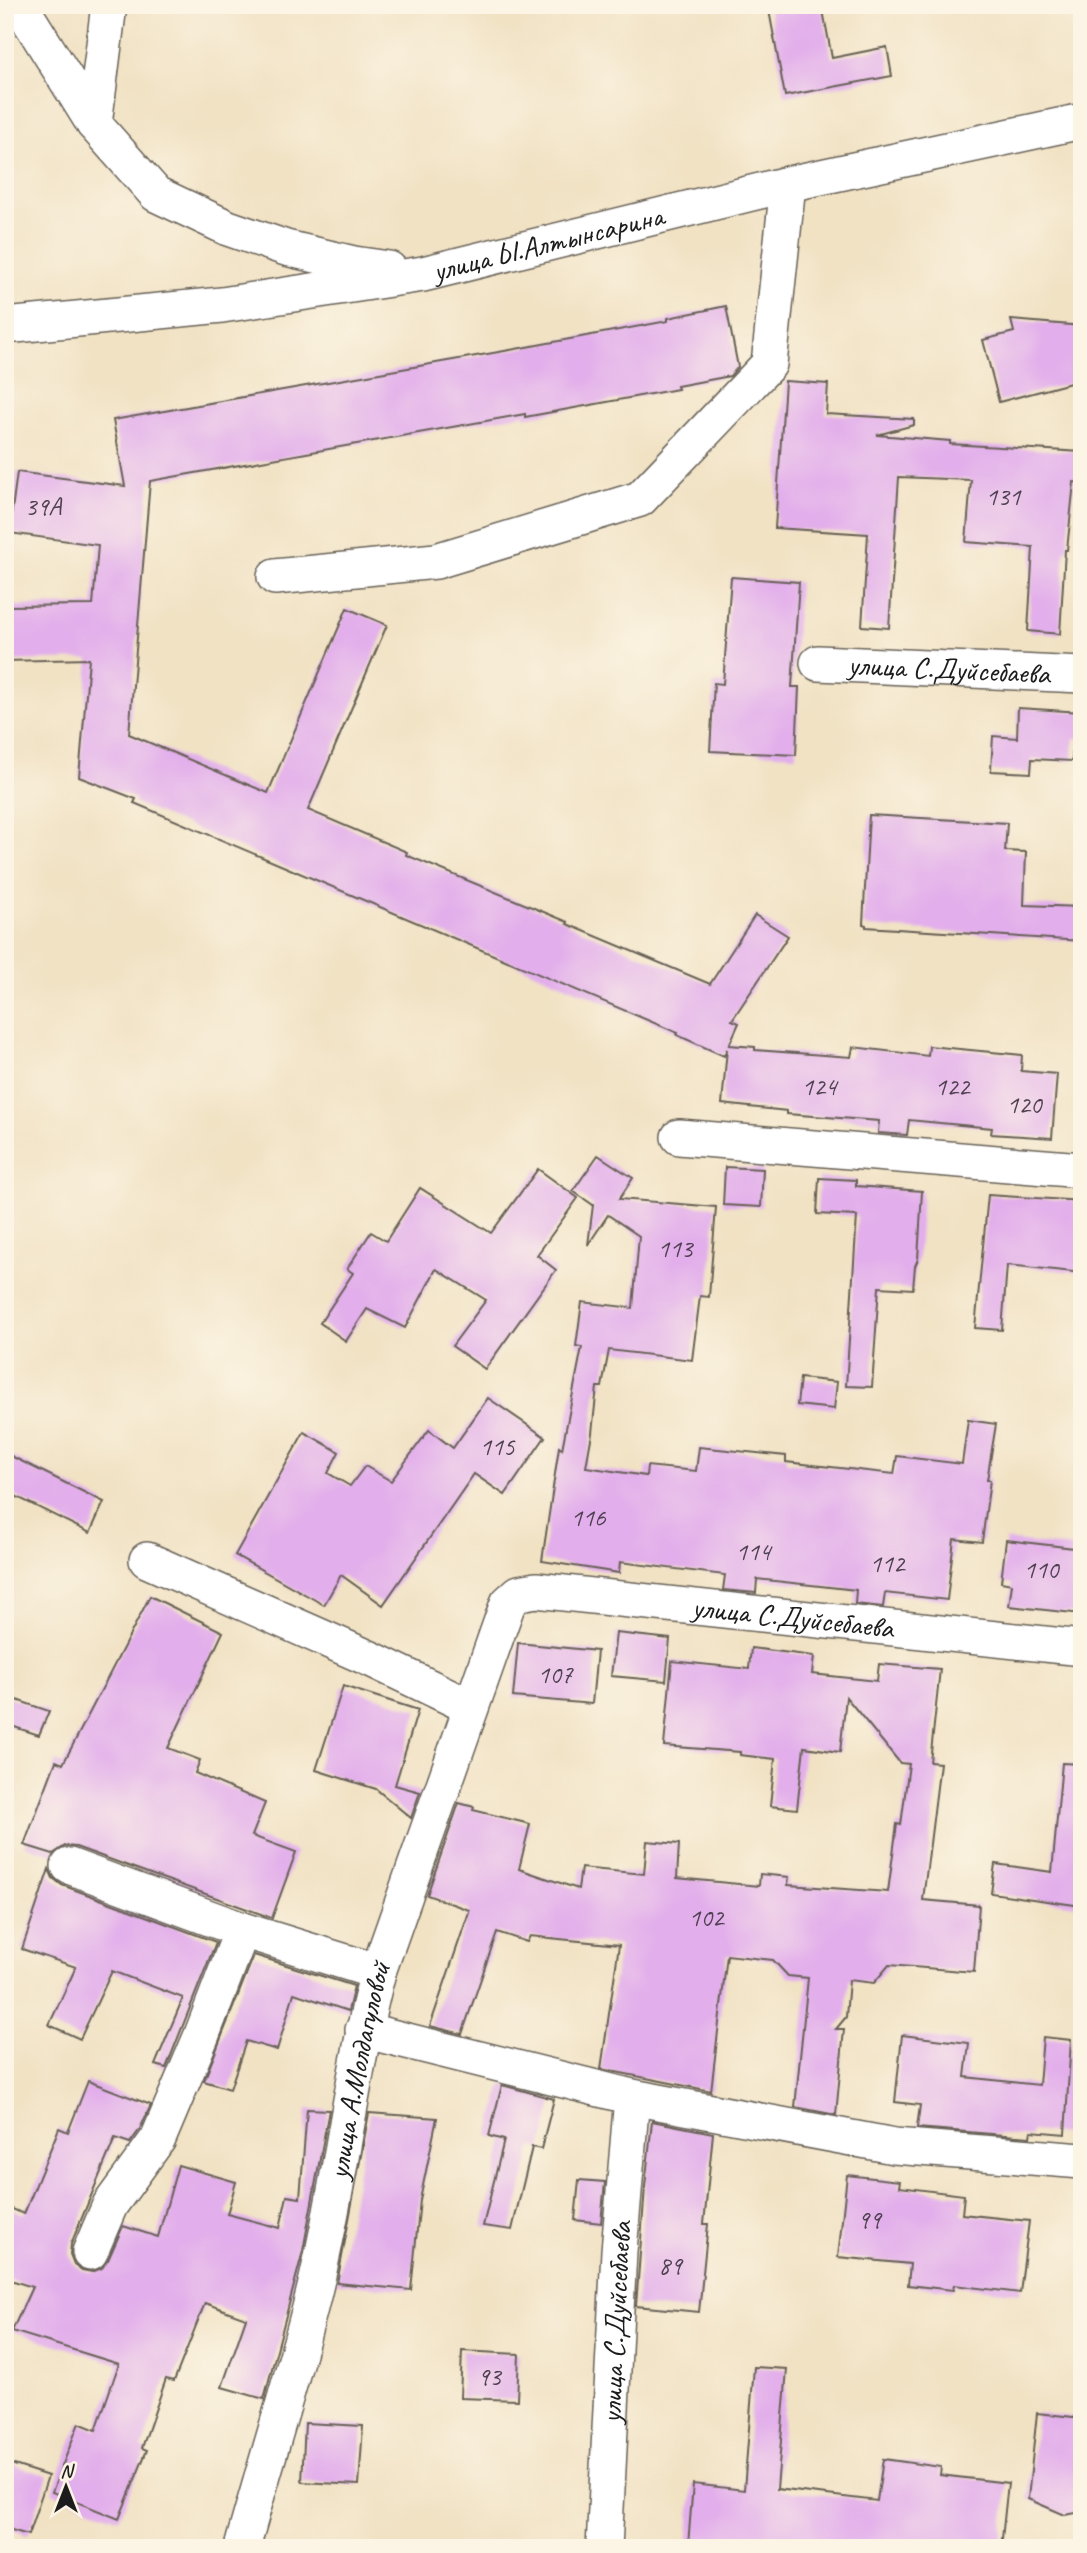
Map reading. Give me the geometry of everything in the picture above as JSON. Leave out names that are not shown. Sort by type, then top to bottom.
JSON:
[{"type":"street","points":[[20,5],[94,124],[156,194],[228,228],[286,248],[354,264],[423,274]]},
{"type":"street","points":[[94,124],[109,5]]},
{"type":"street","name":"улица Ы.Алтынсарина","points":[[5,326],[222,304],[423,274],[788,184],[1082,121]]},
{"type":"street","points":[[275,577],[436,561],[640,499],[769,364],[788,184]]},
{"type":"street","name":"улица С.Дуйсебаева","points":[[818,663],[1082,675]]},
{"type":"street","points":[[679,1137],[1082,1170]]},
{"type":"street","points":[[147,1560],[373,1660],[471,1707]]},
{"type":"street","name":"улица С.Дуйсебаева","points":[[508,1603],[519,1593],[536,1590],[1082,1648]]},
{"type":"street","name":"улица А.Молдагуловой","points":[[242,2548],[313,2297],[338,2180],[363,2030],[378,1972],[508,1603]]},
{"type":"street","points":[[69,1866],[242,1930],[378,1972]]},
{"type":"street","points":[[90,2252],[110,2205],[158,2139],[242,1930]]},
{"type":"street","points":[[363,2030],[632,2097],[894,2146],[1082,2161]]},
{"type":"street","name":"улица С.Дуйсебаева","points":[[604,2548],[619,2251],[632,2097]]},
{"type":"building","points":[[768,5],[822,5],[832,58],[887,47],[892,76],[785,96]]},
{"type":"building","points":[[726,306],[738,367],[730,376],[677,386],[678,389],[525,417],[525,414],[150,481],[129,734],[268,793],[347,608],[387,625],[308,810],[407,852],[406,855],[710,984],[755,915],[788,936],[732,1020],[739,1023],[729,1045],[755,1047],[755,1050],[851,1057],[853,1047],[928,1056],[929,1046],[1022,1055],[1021,1071],[1057,1074],[1052,1138],[991,1134],[992,1128],[909,1120],[907,1135],[878,1133],[879,1121],[787,1114],[787,1111],[722,1104],[727,1049],[724,1056],[677,1035],[678,1033],[134,803],[136,799],[79,777],[89,659],[5,661],[5,606],[93,605],[98,545],[9,533],[17,472],[125,486],[113,420],[668,321],[668,318]]},
{"type":"building","points":[[1011,320],[1082,326],[1082,380],[999,402],[983,340],[1014,332]]},
{"type":"building","points":[[785,381],[828,384],[826,414],[914,419],[914,425],[877,435],[950,441],[950,444],[1082,452],[1082,483],[1074,482],[1065,550],[1060,634],[1028,631],[1033,547],[966,542],[971,480],[899,477],[889,628],[862,626],[868,534],[775,528]]},
{"type":"building","points":[[731,577],[799,582],[792,687],[799,687],[796,755],[710,751],[714,683],[723,684]]},
{"type":"building","points":[[1018,708],[1082,712],[1082,739],[1074,738],[1072,761],[1032,759],[1031,773],[991,771],[993,736],[1017,738]]},
{"type":"building","points":[[869,815],[1007,823],[1005,851],[1026,852],[1024,905],[1082,907],[1082,941],[866,927],[863,924]]},
{"type":"building","points":[[598,1155],[633,1178],[619,1199],[716,1207],[709,1297],[700,1296],[692,1360],[609,1350],[602,1387],[597,1387],[586,1467],[646,1476],[647,1466],[696,1471],[699,1447],[786,1456],[786,1462],[894,1474],[897,1456],[962,1464],[968,1420],[996,1424],[987,1480],[990,1480],[982,1542],[954,1539],[947,1600],[885,1593],[883,1607],[855,1604],[856,1590],[757,1579],[756,1593],[723,1590],[725,1575],[620,1562],[619,1573],[542,1561],[559,1447],[562,1449],[582,1347],[576,1346],[582,1302],[633,1308],[639,1236],[608,1215],[588,1245],[593,1205],[573,1191]]},
{"type":"building","points":[[725,1167],[763,1169],[761,1207],[723,1205]]},
{"type":"building","points":[[538,1169],[578,1198],[537,1255],[556,1270],[485,1369],[452,1346],[486,1300],[436,1269],[405,1328],[367,1309],[346,1341],[320,1323],[353,1273],[347,1269],[371,1232],[386,1241],[420,1188],[491,1233]]},
{"type":"building","points":[[819,1178],[856,1180],[856,1186],[922,1191],[918,1259],[913,1289],[879,1287],[872,1387],[846,1386],[857,1216],[817,1214]]},
{"type":"building","points":[[988,1195],[1082,1201],[1082,1273],[1007,1265],[1002,1330],[975,1328]]},
{"type":"building","points":[[800,1378],[837,1382],[834,1409],[797,1405]]},
{"type":"building","points":[[488,1398],[545,1437],[505,1495],[474,1474],[383,1605],[341,1575],[324,1605],[235,1555],[304,1432],[339,1452],[328,1473],[350,1486],[365,1466],[391,1481],[429,1430],[453,1448]]},
{"type":"building","points":[[5,1453],[104,1502],[90,1533],[5,1491]]},
{"type":"building","points":[[1006,1540],[1082,1549],[1082,1614],[1009,1606],[1012,1584],[1001,1582]]},
{"type":"building","points":[[150,1596],[223,1632],[168,1748],[200,1760],[195,1773],[265,1803],[252,1836],[296,1852],[272,1918],[76,1847],[65,1846],[53,1854],[24,1845],[56,1761],[63,1764]]},
{"type":"building","points":[[616,1633],[670,1639],[666,1681],[611,1676]]},
{"type":"building","points":[[518,1643],[597,1651],[592,1704],[513,1697]]},
{"type":"building","points":[[751,1648],[814,1656],[812,1674],[877,1681],[879,1664],[940,1669],[930,1762],[940,1763],[923,1900],[979,1905],[974,1972],[889,1965],[874,1983],[849,1980],[846,2017],[836,2029],[844,2029],[836,2115],[795,2107],[808,1978],[788,1976],[773,1960],[727,1955],[711,2091],[601,2069],[619,1945],[530,1936],[527,1942],[497,1932],[462,2034],[430,2026],[469,1912],[427,1895],[459,1803],[474,1807],[473,1810],[530,1824],[519,1869],[578,1889],[581,1868],[644,1874],[647,1841],[679,1844],[677,1878],[759,1886],[760,1874],[789,1877],[788,1885],[888,1892],[897,1824],[901,1825],[909,1764],[900,1763],[846,1697],[840,1752],[804,1747],[797,1809],[770,1806],[775,1759],[740,1755],[740,1752],[664,1746],[672,1661],[749,1669]]},
{"type":"building","points":[[343,1686],[418,1710],[395,1785],[420,1792],[411,1818],[376,1789],[316,1770]]},
{"type":"building","points":[[5,1696],[49,1711],[39,1735],[5,1724]]},
{"type":"building","points":[[1062,1763],[1082,1764],[1082,1906],[991,1893],[995,1864],[1052,1872]]},
{"type":"building","points":[[49,1869],[53,1878],[62,1885],[216,1942],[166,2068],[155,2065],[183,1998],[112,1971],[80,2039],[49,2025],[76,1967],[22,1949]]},
{"type":"building","points":[[254,1955],[354,1986],[348,2011],[294,1993],[277,2050],[246,2041],[230,2089],[204,2081]]},
{"type":"building","points":[[902,2035],[969,2043],[965,2077],[1039,2085],[1043,2037],[1071,2040],[1065,2134],[1031,2131],[1030,2137],[917,2128],[920,2105],[895,2102]]},
{"type":"building","points":[[88,2081],[151,2105],[130,2143],[115,2138],[71,2244],[70,2254],[74,2264],[82,2270],[92,2272],[102,2268],[108,2260],[123,2226],[158,2237],[178,2165],[236,2182],[227,2214],[280,2228],[287,2196],[300,2198],[307,2109],[329,2110],[303,2251],[264,2399],[222,2387],[246,2318],[205,2303],[174,2381],[166,2379],[142,2448],[147,2450],[119,2519],[52,2492],[79,2423],[96,2430],[119,2364],[12,2331],[32,2287],[5,2278],[5,2206],[24,2214],[59,2128],[68,2132]]},
{"type":"building","points":[[502,2085],[554,2099],[541,2149],[532,2147],[512,2230],[483,2226],[504,2140],[489,2136]]},
{"type":"building","points":[[369,2113],[437,2118],[420,2200],[411,2290],[337,2283]]},
{"type":"building","points":[[652,2121],[713,2133],[704,2224],[708,2224],[699,2312],[636,2306]]},
{"type":"building","points":[[847,2175],[900,2181],[899,2187],[964,2195],[962,2214],[1029,2221],[1020,2293],[954,2285],[953,2290],[908,2285],[910,2264],[838,2257]]},
{"type":"building","points":[[579,2180],[605,2182],[601,2223],[575,2220]]},
{"type":"building","points":[[462,2351],[519,2354],[517,2400],[460,2398]]},
{"type":"building","points":[[754,2367],[787,2369],[777,2489],[877,2501],[883,2459],[941,2467],[940,2475],[1008,2483],[1001,2548],[713,2548],[688,2545],[693,2484],[744,2490]]},
{"type":"building","points":[[1037,2413],[1082,2418],[1082,2512],[1065,2515],[1028,2499]]},
{"type":"building","points":[[305,2423],[363,2426],[359,2485],[302,2482]]},
{"type":"building","points":[[5,2462],[48,2476],[28,2535],[5,2528]]}]
